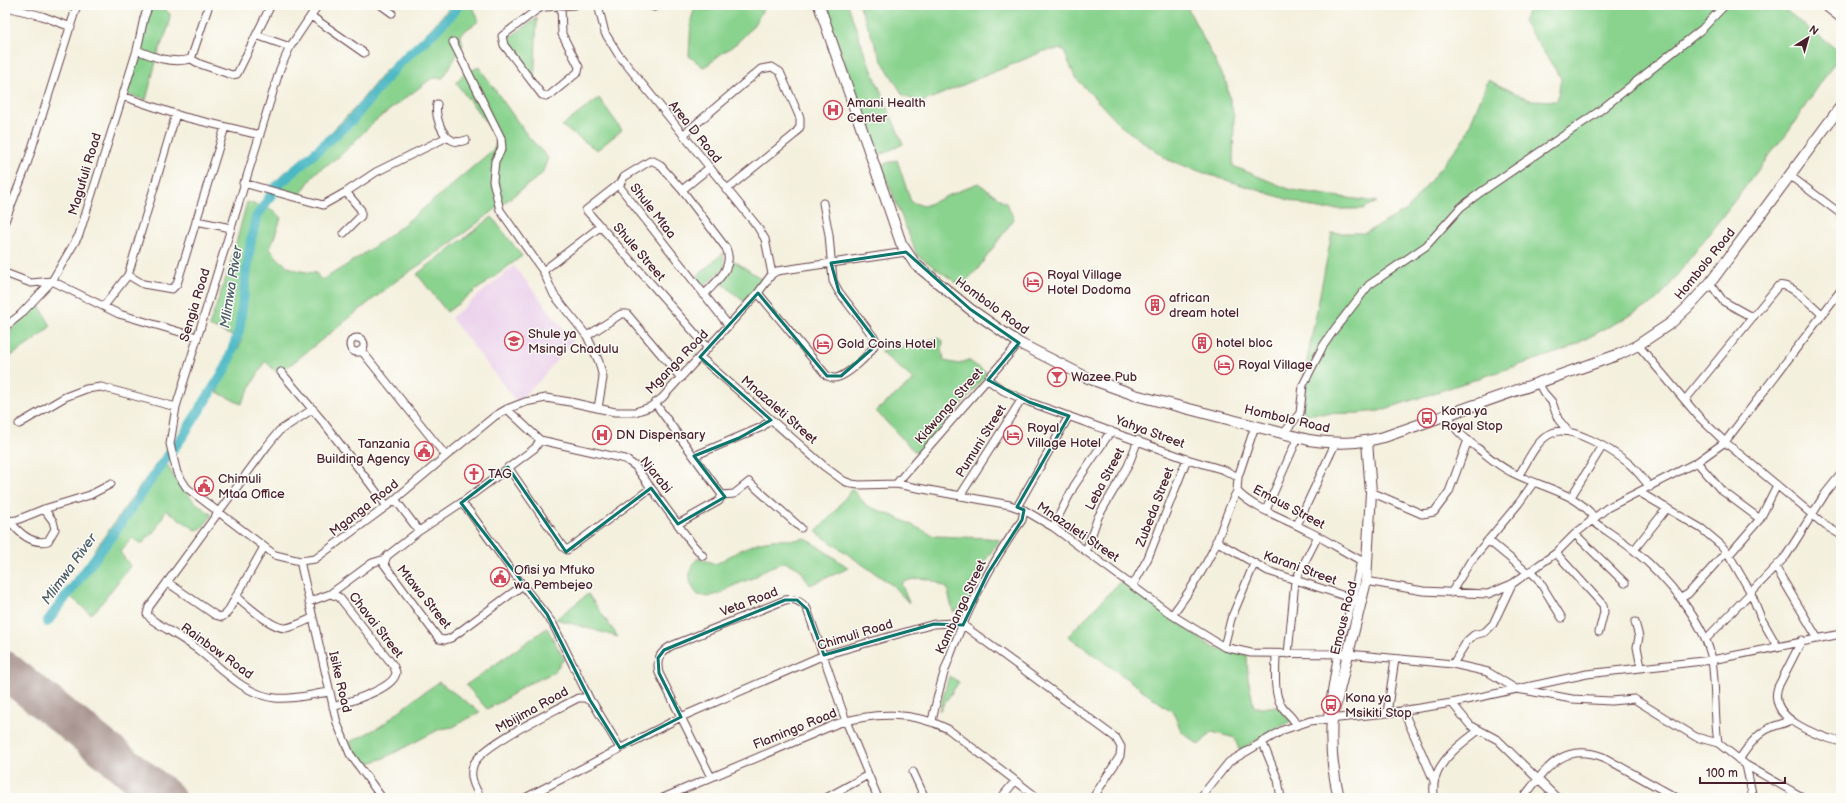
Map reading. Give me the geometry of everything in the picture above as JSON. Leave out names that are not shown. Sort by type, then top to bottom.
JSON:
[{"type":"street","points":[[5,221],[26,167],[77,5]]},
{"type":"street","name":"Magufuli Road","points":[[5,327],[20,315],[52,281],[79,235],[137,50],[144,18],[149,5]]},
{"type":"street","points":[[190,59],[208,5]]},
{"type":"street","points":[[137,50],[160,59],[183,61],[190,59],[200,64],[235,75],[239,71],[271,5]]},
{"type":"street","name":"Sengia Road","points":[[300,561],[275,555],[187,488],[177,473],[170,444],[176,407],[280,69],[290,47],[318,5]]},
{"type":"street","points":[[381,5],[392,13]]},
{"type":"street","points":[[561,6],[562,34],[579,67],[578,72],[550,95],[546,96],[542,95],[501,39],[504,34],[538,9],[561,6],[575,5]]},
{"type":"street","name":"Area D Road","points":[[598,5],[605,33],[618,54],[726,190],[757,226],[765,240],[772,274]]},
{"type":"street","name":"Hombolo Road","points":[[819,5],[906,252],[915,264],[970,309],[1019,343],[1088,378],[1135,395],[1284,434],[1335,444],[1367,442],[1600,363],[1638,345],[1671,323],[1710,283],[1841,106]]},
{"type":"street","points":[[1284,434],[1300,413],[1304,385],[1323,346],[1369,285],[1426,246],[1462,207],[1481,192],[1604,107],[1702,29],[1725,5]]},
{"type":"street","points":[[1823,5],[1841,19]]},
{"type":"street","points":[[6,9],[42,16],[71,27]]},
{"type":"street","points":[[311,16],[364,53]]},
{"type":"street","points":[[256,35],[290,47]]},
{"type":"street","points":[[453,42],[501,138],[502,148],[496,161],[492,181],[500,210],[543,271],[554,294],[587,336],[599,362],[602,378],[598,408]]},
{"type":"street","points":[[683,135],[761,69],[772,67],[780,72],[800,118],[800,127],[794,135],[726,190]]},
{"type":"street","points":[[122,96],[176,114],[260,135]]},
{"type":"street","points":[[437,104],[436,118],[447,137],[456,142],[466,140]]},
{"type":"street","points":[[104,306],[128,275],[176,114]]},
{"type":"street","points":[[128,275],[143,284],[172,289],[175,287],[225,127]]},
{"type":"street","points":[[244,183],[278,194],[323,205],[376,172],[447,137]]},
{"type":"street","name":"Shule Mtaa","points":[[682,190],[659,164],[653,161],[624,177],[619,184],[620,189],[729,326]]},
{"type":"street","points":[[704,295],[726,269],[730,258],[726,248],[682,190],[709,168]]},
{"type":"street","points":[[1790,175],[1841,214]]},
{"type":"street","points":[[601,226],[586,210],[619,184]]},
{"type":"street","points":[[344,233],[361,216],[361,210],[346,192]]},
{"type":"street","points":[[758,293],[827,376],[834,378],[841,376],[862,360],[872,349],[876,340],[839,292],[833,281],[829,235],[823,204]]},
{"type":"street","points":[[196,221],[231,228]]},
{"type":"street","name":"Shule Street","points":[[543,271],[601,226],[708,348]]},
{"type":"street","points":[[772,274],[777,270],[906,252]]},
{"type":"street","points":[[5,273],[31,282],[52,281],[119,314],[197,337]]},
{"type":"street","name":"Mganga Road","points":[[300,561],[315,559],[387,506],[495,416],[507,409],[525,402],[546,398],[615,412],[635,412],[655,403],[662,398],[729,326],[758,293],[772,274]]},
{"type":"street","points":[[1710,283],[1723,301],[1737,307],[1748,315],[1754,316]]},
{"type":"street","points":[[1685,400],[1773,291],[1782,285],[1797,292],[1822,314]]},
{"type":"street","points":[[1366,581],[1423,591],[1488,594],[1512,584],[1556,554],[1592,519],[1623,498],[1650,488],[1697,462],[1725,442],[1841,290]]},
{"type":"street","points":[[587,336],[621,314],[627,314],[681,378]]},
{"type":"street","name":"Kidwanga Street","points":[[896,484],[1019,343]]},
{"type":"street","points":[[1638,345],[1685,400],[1725,442],[1826,526],[1841,535]]},
{"type":"street","points":[[361,350],[446,456]]},
{"type":"street","name":"Mnazaleti Street","points":[[700,357],[770,420],[825,467],[844,481],[860,485],[896,484],[1021,509],[1053,527],[1172,615],[1224,647],[1251,653],[1343,654],[1453,664],[1488,672],[1516,688]]},
{"type":"street","points":[[281,372],[312,409],[387,506]]},
{"type":"street","name":"Yahya Street","points":[[988,380],[1004,391],[1022,399],[1187,459],[1224,470],[1238,477]]},
{"type":"street","points":[[1539,384],[1544,393],[1552,402],[1558,419],[1567,430]]},
{"type":"street","points":[[19,424],[65,397],[86,389],[101,387],[176,407]]},
{"type":"street","name":"Pumuni Street","points":[[960,496],[1022,399]]},
{"type":"street","points":[[655,403],[722,495]]},
{"type":"street","name":"Rainbow Road","points":[[312,409],[279,431],[252,464],[147,611],[148,616],[201,652],[240,684],[254,692],[274,698],[293,698],[330,692]]},
{"type":"street","points":[[507,409],[540,440]]},
{"type":"street","points":[[1449,415],[1452,425],[1458,434],[1505,469],[1571,497],[1585,506],[1592,519],[1634,550],[1681,598],[1706,639],[1712,660],[1718,743]]},
{"type":"street","name":"Kambanga Street","points":[[932,721],[946,668],[963,625],[988,574],[1022,520],[1021,509],[1069,416]]},
{"type":"street","points":[[694,456],[762,427],[770,420]]},
{"type":"street","name":"Emaus Street","points":[[1255,426],[1238,477],[1237,491],[1266,510],[1318,536],[1364,562]]},
{"type":"street","points":[[1519,476],[1543,439],[1554,432],[1567,430],[1578,434],[1627,462],[1650,488]]},
{"type":"street","points":[[1053,527],[1074,486],[1111,431]]},
{"type":"street","points":[[1266,510],[1298,437]]},
{"type":"street","name":"Mtawa Street","points":[[521,583],[519,588],[451,638],[445,640],[440,639],[386,568],[385,559],[390,553],[535,448],[540,440]]},
{"type":"street","name":"Njarabi","points":[[540,440],[625,459],[636,466],[703,556]]},
{"type":"street","name":"Leba Street","points":[[1086,551],[1098,517],[1128,466],[1138,440]]},
{"type":"street","points":[[1371,492],[1422,514],[1434,512],[1449,492],[1468,440]]},
{"type":"street","name":"Emous Road","points":[[1339,798],[1336,786],[1330,719],[1343,654],[1358,600],[1366,581],[1364,562],[1371,492],[1367,442]]},
{"type":"street","points":[[1297,525],[1335,444]]},
{"type":"street","points":[[1571,497],[1602,447]]},
{"type":"street","name":"Zubeda Street","points":[[1133,585],[1148,558],[1187,459]]},
{"type":"street","points":[[1697,462],[1721,490],[1760,519]]},
{"type":"street","points":[[508,467],[563,547],[567,550],[652,488]]},
{"type":"street","points":[[1706,639],[1786,556],[1825,494],[1841,474]]},
{"type":"street","points":[[722,495],[734,494],[749,482],[801,528]]},
{"type":"street","points":[[1451,593],[1470,562],[1519,503],[1534,482]]},
{"type":"street","points":[[7,521],[98,492],[111,484]]},
{"type":"street","points":[[1681,598],[1688,594],[1728,554],[1760,519],[1777,485]]},
{"type":"street","points":[[1172,615],[1188,594],[1216,541],[1226,514],[1237,491]]},
{"type":"street","points":[[1639,492],[1702,529],[1716,540],[1728,554],[1751,593],[1761,618],[1777,646]]},
{"type":"street","points":[[678,524],[719,501],[722,495]]},
{"type":"street","points":[[395,499],[420,531]]},
{"type":"street","points":[[461,503],[469,511],[521,583],[550,619],[590,700]]},
{"type":"street","points":[[1634,550],[1667,508]]},
{"type":"street","points":[[7,521],[31,540],[41,543],[48,541],[55,529],[54,520],[44,509]]},
{"type":"street","points":[[1575,534],[1625,583]]},
{"type":"street","points":[[1288,654],[1295,581],[1318,536]]},
{"type":"street","points":[[1488,540],[1538,579],[1562,618]]},
{"type":"street","name":"Karani Street","points":[[1216,541],[1254,564],[1295,581],[1358,600]]},
{"type":"street","points":[[167,582],[219,617],[227,613],[264,547]]},
{"type":"street","points":[[1556,554],[1603,605],[1604,612],[1599,632]]},
{"type":"street","points":[[330,594],[372,563],[385,559]]},
{"type":"street","name":"Isike Road","points":[[300,561],[337,723],[350,754],[382,798]]},
{"type":"street","points":[[1358,600],[1364,562]]},
{"type":"street","name":"Karani Street","points":[[1224,647],[1231,619],[1254,564]]},
{"type":"street","points":[[1776,568],[1818,639]]},
{"type":"street","points":[[1453,664],[1467,641],[1474,635],[1485,632],[1493,624],[1512,584]]},
{"type":"street","name":"Chavai Street","points":[[309,602],[330,594],[339,597],[393,665],[396,672],[393,680],[377,690],[333,707]]},
{"type":"street","points":[[236,596],[272,624],[280,628],[286,628],[313,618]]},
{"type":"street","name":"Veta Road","points":[[711,777],[659,673],[657,664],[661,654],[671,646],[785,600],[793,599],[800,602],[807,609],[846,721],[878,798]]},
{"type":"street","points":[[1635,622],[1639,637],[1637,647],[1641,667]]},
{"type":"street","name":"Chimuli Road","points":[[525,798],[681,717],[824,655],[934,624],[954,623],[963,625]]},
{"type":"street","points":[[963,625],[1116,738],[1121,747],[1120,756],[1093,798]]},
{"type":"street","points":[[1202,797],[1228,762],[1262,741],[1296,725],[1310,721],[1387,713],[1452,703],[1516,688],[1587,674],[1712,660],[1802,640],[1818,639],[1841,634]]},
{"type":"street","points":[[1802,640],[1776,692],[1777,703],[1790,720],[1805,729],[1841,742]]},
{"type":"street","points":[[1276,654],[1277,697],[1281,706],[1294,718],[1296,725]]},
{"type":"street","points":[[1387,713],[1395,659]]},
{"type":"street","points":[[1516,688],[1572,699],[1610,701],[1634,699],[1696,737],[1718,743],[1746,765],[1803,798]]},
{"type":"street","name":"Mbijima Road","points":[[480,798],[472,780],[472,767],[475,760],[483,752],[504,739],[578,698],[590,700],[620,748]]},
{"type":"street","points":[[1452,703],[1465,720],[1479,730],[1498,740],[1557,798]]},
{"type":"street","points":[[1403,710],[1434,781],[1434,798]]},
{"type":"street","name":"Flamingo Road","points":[[663,798],[673,796],[711,777],[846,721],[893,714],[932,721],[962,738],[1038,798]]},
{"type":"street","points":[[1739,760],[1747,748],[1767,729],[1783,725],[1790,720]]},
{"type":"street","points":[[1434,781],[1441,766],[1450,755],[1479,730]]},
{"type":"street","points":[[1262,741],[1278,780],[1281,798]]},
{"type":"street","points":[[1523,798],[1538,779],[1558,758],[1581,752],[1592,753],[1603,757],[1677,798]]},
{"type":"street","points":[[1746,765],[1753,798]]},
{"type":"street","points":[[913,772],[926,798]]},
{"type":"street","points":[[1751,785],[1760,774]]},
{"type":"street","points":[[826,798],[868,775]]},
{"type":"street","points":[[1001,798],[1015,781]]},
{"type":"highlighted area","points":[[906,252],[970,309],[1019,343],[988,380],[1029,402],[1069,416],[1017,507],[1024,510],[1022,520],[988,573],[963,625],[934,624],[824,655],[807,609],[797,600],[785,600],[664,650],[658,658],[659,673],[681,717],[620,748],[590,700],[547,614],[461,503],[508,467],[566,552],[651,488],[678,524],[725,497],[694,456],[739,438],[771,420],[700,357],[758,293],[827,376],[841,376],[872,349],[877,342],[839,292],[831,263]]},
{"type":"shaded area","points":[[514,266],[574,342],[567,347],[540,380],[517,402],[451,318]]},
{"type":"green space","points":[[152,5],[160,5],[170,14],[169,26],[159,50],[146,100],[126,94]]},
{"type":"green space","points":[[452,5],[470,5],[474,9],[479,21],[460,34],[463,45],[443,78],[432,78],[375,121],[341,155],[315,173],[300,195],[288,193],[273,184],[284,173],[307,156],[356,107],[385,71],[415,46]]},
{"type":"green space","points":[[737,5],[765,5],[757,20],[741,39],[711,63],[703,67],[689,56],[691,20],[695,7],[708,10]]},
{"type":"green space","points":[[824,5],[848,5],[865,54],[903,144],[882,154],[874,149]]},
{"type":"green space","points":[[859,5],[1186,5],[1226,82],[1234,117],[1233,166],[1291,190],[1377,202],[1362,209],[1318,209],[1210,175],[1168,160],[1121,126],[1075,77],[1063,49],[1044,51],[920,103],[903,95],[882,61]]},
{"type":"green space","points":[[1532,5],[1779,5],[1841,53],[1789,130],[1657,301],[1565,350],[1379,411],[1360,413],[1307,414],[1298,406],[1332,233],[1365,233],[1407,210],[1465,137],[1488,80],[1530,100],[1557,101],[1561,78],[1523,21]]},
{"type":"green space","points":[[537,18],[534,84],[527,69],[506,40]]},
{"type":"green space","points":[[479,67],[527,135],[548,158],[542,174],[451,243],[396,281],[290,365],[277,373],[265,361],[241,404],[217,392],[242,340],[209,326],[229,269],[247,202],[273,210],[281,218],[270,249],[280,260],[295,270],[316,273],[321,280],[367,252],[389,236],[432,202],[494,149],[498,138],[456,83],[463,74]]},
{"type":"green space","points":[[599,98],[622,130],[597,150],[562,126]]},
{"type":"green space","points":[[897,160],[911,202],[924,206],[978,183],[1006,203],[1014,219],[977,270],[961,286],[917,255],[881,165]]},
{"type":"green space","points":[[492,217],[522,256],[447,312],[417,274]]},
{"type":"green space","points":[[723,253],[725,267],[703,286],[695,278]]},
{"type":"green space","points":[[733,260],[763,280],[751,297],[743,301],[722,283],[733,268]]},
{"type":"green space","points":[[39,305],[51,326],[32,342],[5,360],[5,335]]},
{"type":"green space","points":[[940,338],[943,341],[942,349],[944,361],[959,364],[968,360],[987,373],[955,413],[917,454],[876,411],[914,380],[880,351]]},
{"type":"green space","points":[[162,456],[177,482],[195,502],[212,515],[202,528],[196,530],[166,510],[156,529],[142,544],[132,538],[120,552],[130,566],[97,609],[91,614],[71,597],[97,562],[94,551]]},
{"type":"green space","points":[[852,489],[867,506],[896,517],[934,536],[988,538],[1000,540],[981,570],[973,592],[960,609],[953,612],[947,588],[930,580],[920,578],[901,583],[909,603],[892,585],[816,532],[832,515]]},
{"type":"green space","points":[[806,538],[849,568],[810,585],[800,569],[785,562],[768,568],[755,577],[735,585],[721,593],[708,597],[698,595],[690,582],[690,572],[698,558],[716,564],[757,543],[772,540],[793,540]]},
{"type":"green space","points":[[1121,581],[1212,647],[1247,655],[1248,678],[1254,707],[1280,707],[1291,721],[1239,750],[1235,738],[1212,732],[1199,745],[1181,731],[1174,713],[1068,636]]},
{"type":"green space","points":[[588,594],[618,637],[556,619]]},
{"type":"green space","points":[[547,628],[564,659],[553,673],[523,686],[504,700],[487,709],[466,685]]},
{"type":"green space","points":[[949,676],[959,682],[939,711]]},
{"type":"green space","points":[[439,682],[480,712],[453,727],[440,729],[384,758],[362,766],[350,742],[381,726],[413,700]]},
{"type":"waterway","name":"Mlimwa River","points":[[47,622],[114,533],[183,436],[226,368],[239,331],[251,240],[256,218],[276,187],[352,120],[398,64],[432,34],[453,13],[458,5]]},
{"type":"runway","points":[[5,670],[166,798]]},
{"type":"place","name":"Amani Health Center","points":[[833,110]]},
{"type":"place","name":"Royal Village Hotel Dodoma","points":[[1033,282]]},
{"type":"place","name":"african dream hotel","points":[[1155,305]]},
{"type":"place","name":"Shule ya Msingi Chadulu","points":[[514,341]]},
{"type":"place","name":"hotel bloc","points":[[1202,343]]},
{"type":"place","name":"Gold Coins Hotel","points":[[823,344]]},
{"type":"place","name":"Royal Village","points":[[1224,365]]},
{"type":"place","name":"Wazee Pub","points":[[1057,377]]},
{"type":"place","name":"Kona ya Royal Stop","points":[[1427,418]]},
{"type":"place","name":"DN Dispensary","points":[[602,435]]},
{"type":"place","name":"Royal Village Hotel","points":[[1013,435]]},
{"type":"place","name":"Tanzania Building Agency","points":[[424,451]]},
{"type":"place","name":"TAG","points":[[474,474]]},
{"type":"place","name":"Chimuli Mtaa Office","points":[[204,486]]},
{"type":"place","name":"Ofisi ya Mfuko wa Pembejeo","points":[[500,577]]},
{"type":"place","name":"Kona ya Msikiti Stop","points":[[1331,705]]}]
